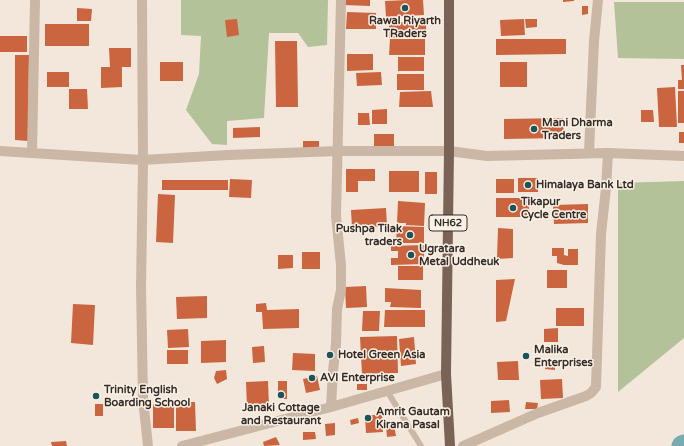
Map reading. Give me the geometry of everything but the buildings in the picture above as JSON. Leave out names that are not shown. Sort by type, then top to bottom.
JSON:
[{"type":"main road","name":"NH62","points":[[449,0],[450,151],[446,374],[450,446]]},
{"type":"street","points":[[32,153],[35,0]]},
{"type":"street","points":[[142,0],[141,286],[143,398],[148,446]]},
{"type":"street","points":[[330,407],[336,344],[337,309],[341,290],[341,265],[336,216],[336,178],[338,151],[341,0]]},
{"type":"street","points":[[589,152],[594,41],[598,0]]},
{"type":"street","points":[[0,151],[142,160],[228,154],[338,151],[450,151],[487,156],[589,152],[684,156]]},
{"type":"street","points":[[463,446],[538,413],[586,396],[592,393],[596,387],[601,234],[608,153]]},
{"type":"street","points":[[182,446],[330,407],[446,374]]},
{"type":"lane","points":[[387,391],[421,446]]},
{"type":"green space","points":[[181,0],[328,0],[327,45],[308,47],[298,33],[269,33],[264,118],[227,121],[227,145],[212,144],[186,110],[199,74],[201,36],[181,35]]},
{"type":"green space","points":[[614,2],[684,2],[684,59],[618,58]]},
{"type":"green space","points":[[684,181],[684,338],[618,392],[618,183]]},
{"type":"place","name":"Rawal Riyarth TRaders","points":[[405,8]]},
{"type":"place","name":"Mani Dharma Traders","points":[[534,129]]},
{"type":"place","name":"Himalaya Bank Ltd","points":[[528,185]]},
{"type":"place","name":"Tikapur Cycle Centre","points":[[513,208]]},
{"type":"place","name":"Pushpa Tilak traders","points":[[410,235]]},
{"type":"place","name":"Ugratara Metal Uddheuk","points":[[411,255]]},
{"type":"place","name":"Hotel Green Asia","points":[[330,355]]},
{"type":"place","name":"Malika Enterprises","points":[[526,356]]},
{"type":"place","name":"AVI Enterprise","points":[[312,378]]},
{"type":"place","name":"Janaki Cottage and Restaurant","points":[[281,395]]},
{"type":"place","name":"Trinity English Boarding School","points":[[96,396]]},
{"type":"place","name":"Amrit Gautam Kirana Pasal","points":[[368,418]]}]
